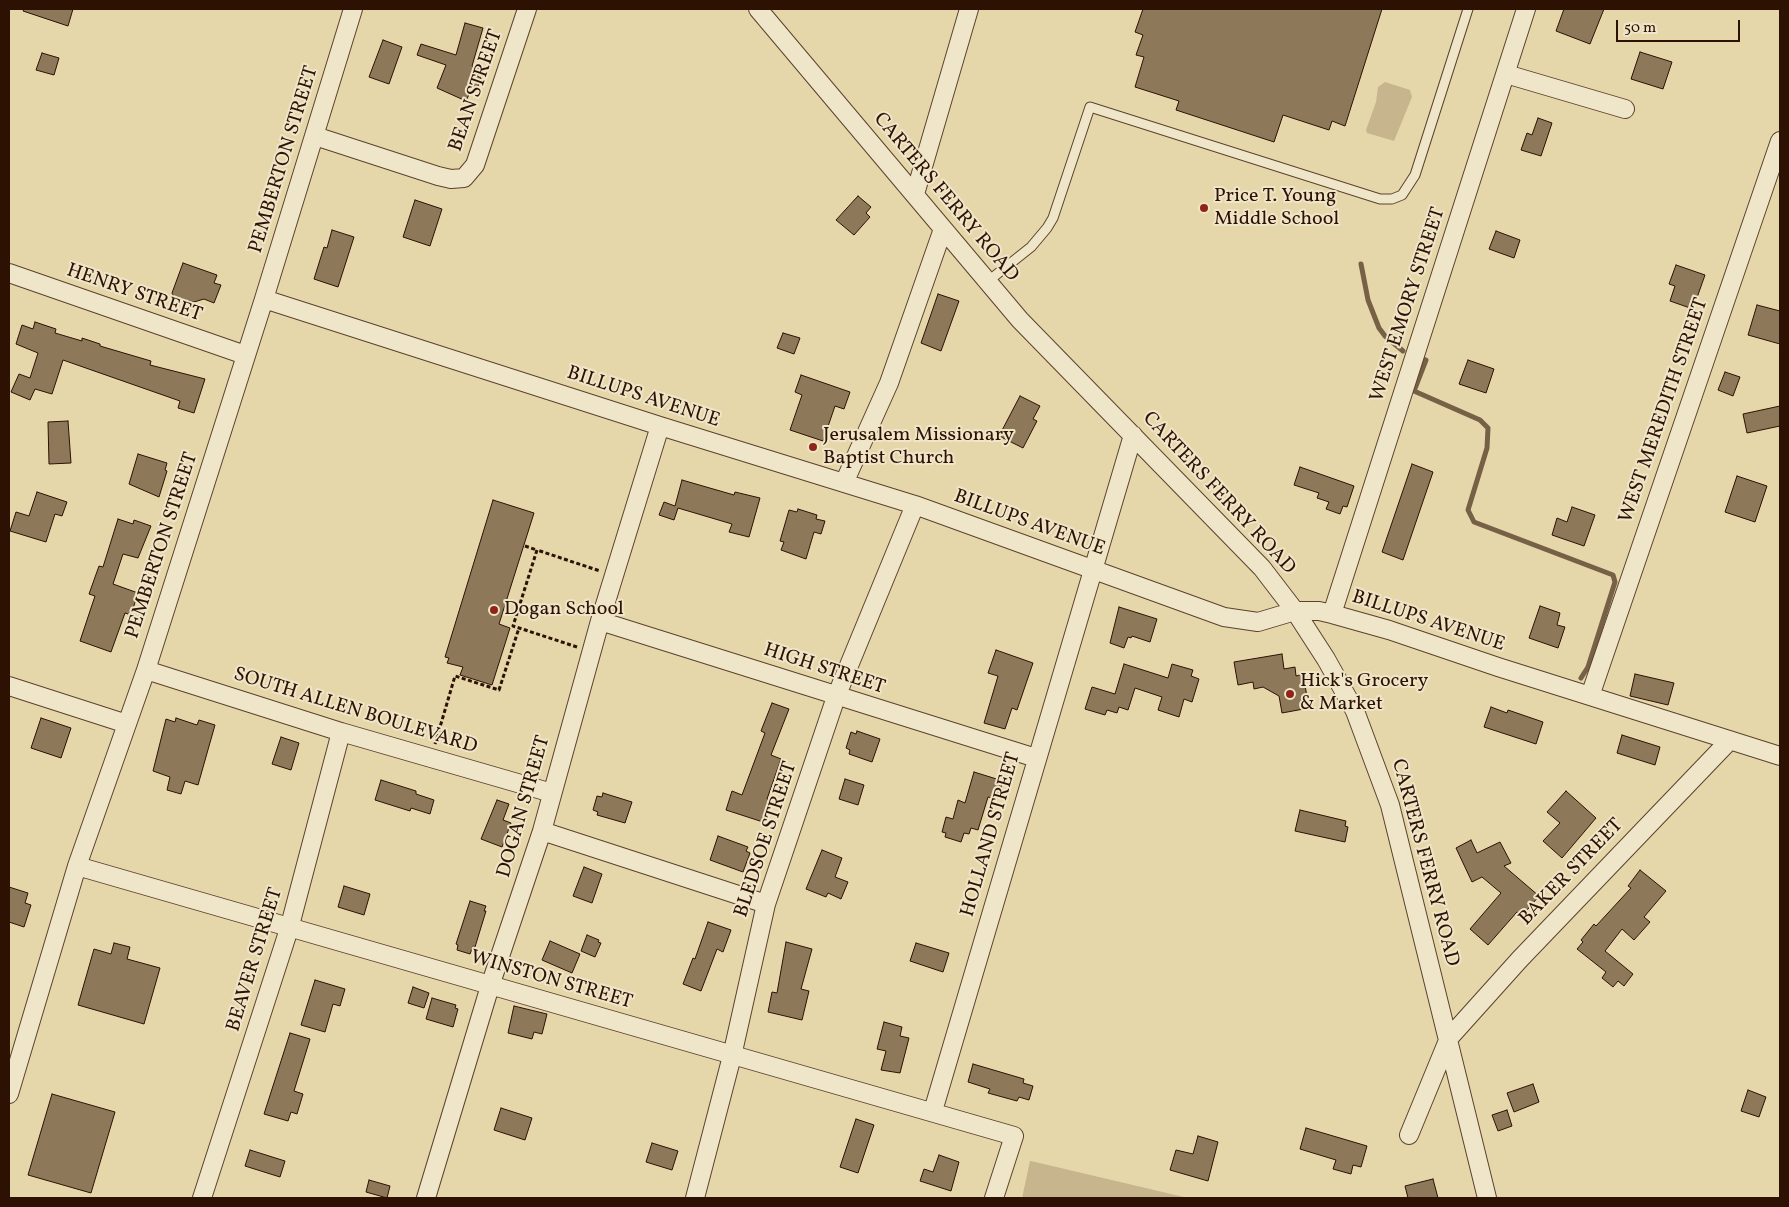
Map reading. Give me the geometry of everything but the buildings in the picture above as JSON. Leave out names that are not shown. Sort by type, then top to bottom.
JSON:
[{"type":"street","name":"PEMBERTON STREET","points":[[9,1089],[77,866],[146,670],[264,299],[353,9]]},
{"type":"street","name":"BEAN STREET","points":[[315,136],[438,176],[458,179],[470,173],[476,166],[527,9]]},
{"type":"street","name":"CARTERS FERRY ROAD","points":[[758,9],[1020,320],[1242,546],[1295,610],[1326,659],[1355,711],[1380,774],[1398,832],[1487,1198]]},
{"type":"street","points":[[915,194],[970,9]]},
{"type":"street","name":"WEST EMORY STREET","points":[[1332,614],[1526,9]]},
{"type":"street","points":[[1506,74],[1625,109]]},
{"type":"street","name":"WEST MEREDITH STREET","points":[[1590,696],[1780,141]]},
{"type":"street","points":[[844,482],[889,383],[943,229]]},
{"type":"street","name":"HENRY STREET","points":[[9,273],[245,355]]},
{"type":"street","name":"BILLUPS AVENUE","points":[[264,299],[660,426],[915,505],[1093,571],[1240,620],[1258,622],[1295,610],[1332,614],[1389,630],[1780,756]]},
{"type":"street","name":"DOGAN STREET","points":[[426,1198],[490,986],[542,831],[600,621],[660,426]]},
{"type":"street","name":"HOLLAND STREET","points":[[933,1111],[1133,434]]},
{"type":"street","name":"BLEDSOE STREET","points":[[695,1198],[732,1056],[766,904],[836,697],[915,505]]},
{"type":"street","name":"HIGH STREET","points":[[600,621],[836,697],[1036,758]]},
{"type":"street","name":"SOUTH ALLEN BOULEVARD","points":[[146,670],[342,732],[552,792]]},
{"type":"street","points":[[9,686],[128,724]]},
{"type":"street","name":"BEAVER STREET","points":[[202,1198],[290,929],[342,732]]},
{"type":"street","name":"BAKER STREET","points":[[1449,1038],[1527,952],[1730,740]]},
{"type":"street","points":[[542,831],[766,904]]},
{"type":"street","name":"WINSTON STREET","points":[[77,866],[732,1056],[933,1111],[1014,1136],[994,1198]]},
{"type":"street","points":[[1409,1135],[1449,1038]]},
{"type":"lane","points":[[987,282],[1031,247],[1053,218],[1090,107],[1380,199],[1392,199],[1402,195],[1415,175],[1468,9]]},
{"type":"path","points":[[525,546],[614,575]]},
{"type":"path","points":[[537,550],[513,626],[592,652]]},
{"type":"path","points":[[431,757],[455,676],[499,690],[519,628]]},
{"type":"shaded area","points":[[1385,82],[1410,90],[1412,97],[1394,141],[1367,133],[1366,130],[1376,102],[1378,87]]},
{"type":"shaded area","points":[[1031,1161],[1188,1198],[1022,1198]]},
{"type":"waterway","points":[[1361,264],[1368,300],[1379,328],[1385,336],[1403,351]]},
{"type":"waterway","points":[[1423,359],[1426,360],[1414,391],[1480,420],[1488,428],[1487,448],[1468,510],[1474,522],[1613,575],[1615,582],[1588,667],[1581,678]]},
{"type":"place","name":"Price T. Young Middle School","points":[[1204,208]]},
{"type":"place","name":"Jerusalem Missionary Baptist Church","points":[[813,447]]},
{"type":"place","name":"Dogan School","points":[[494,610]]},
{"type":"place","name":"Hick's Grocery & Market","points":[[1290,694]]}]
